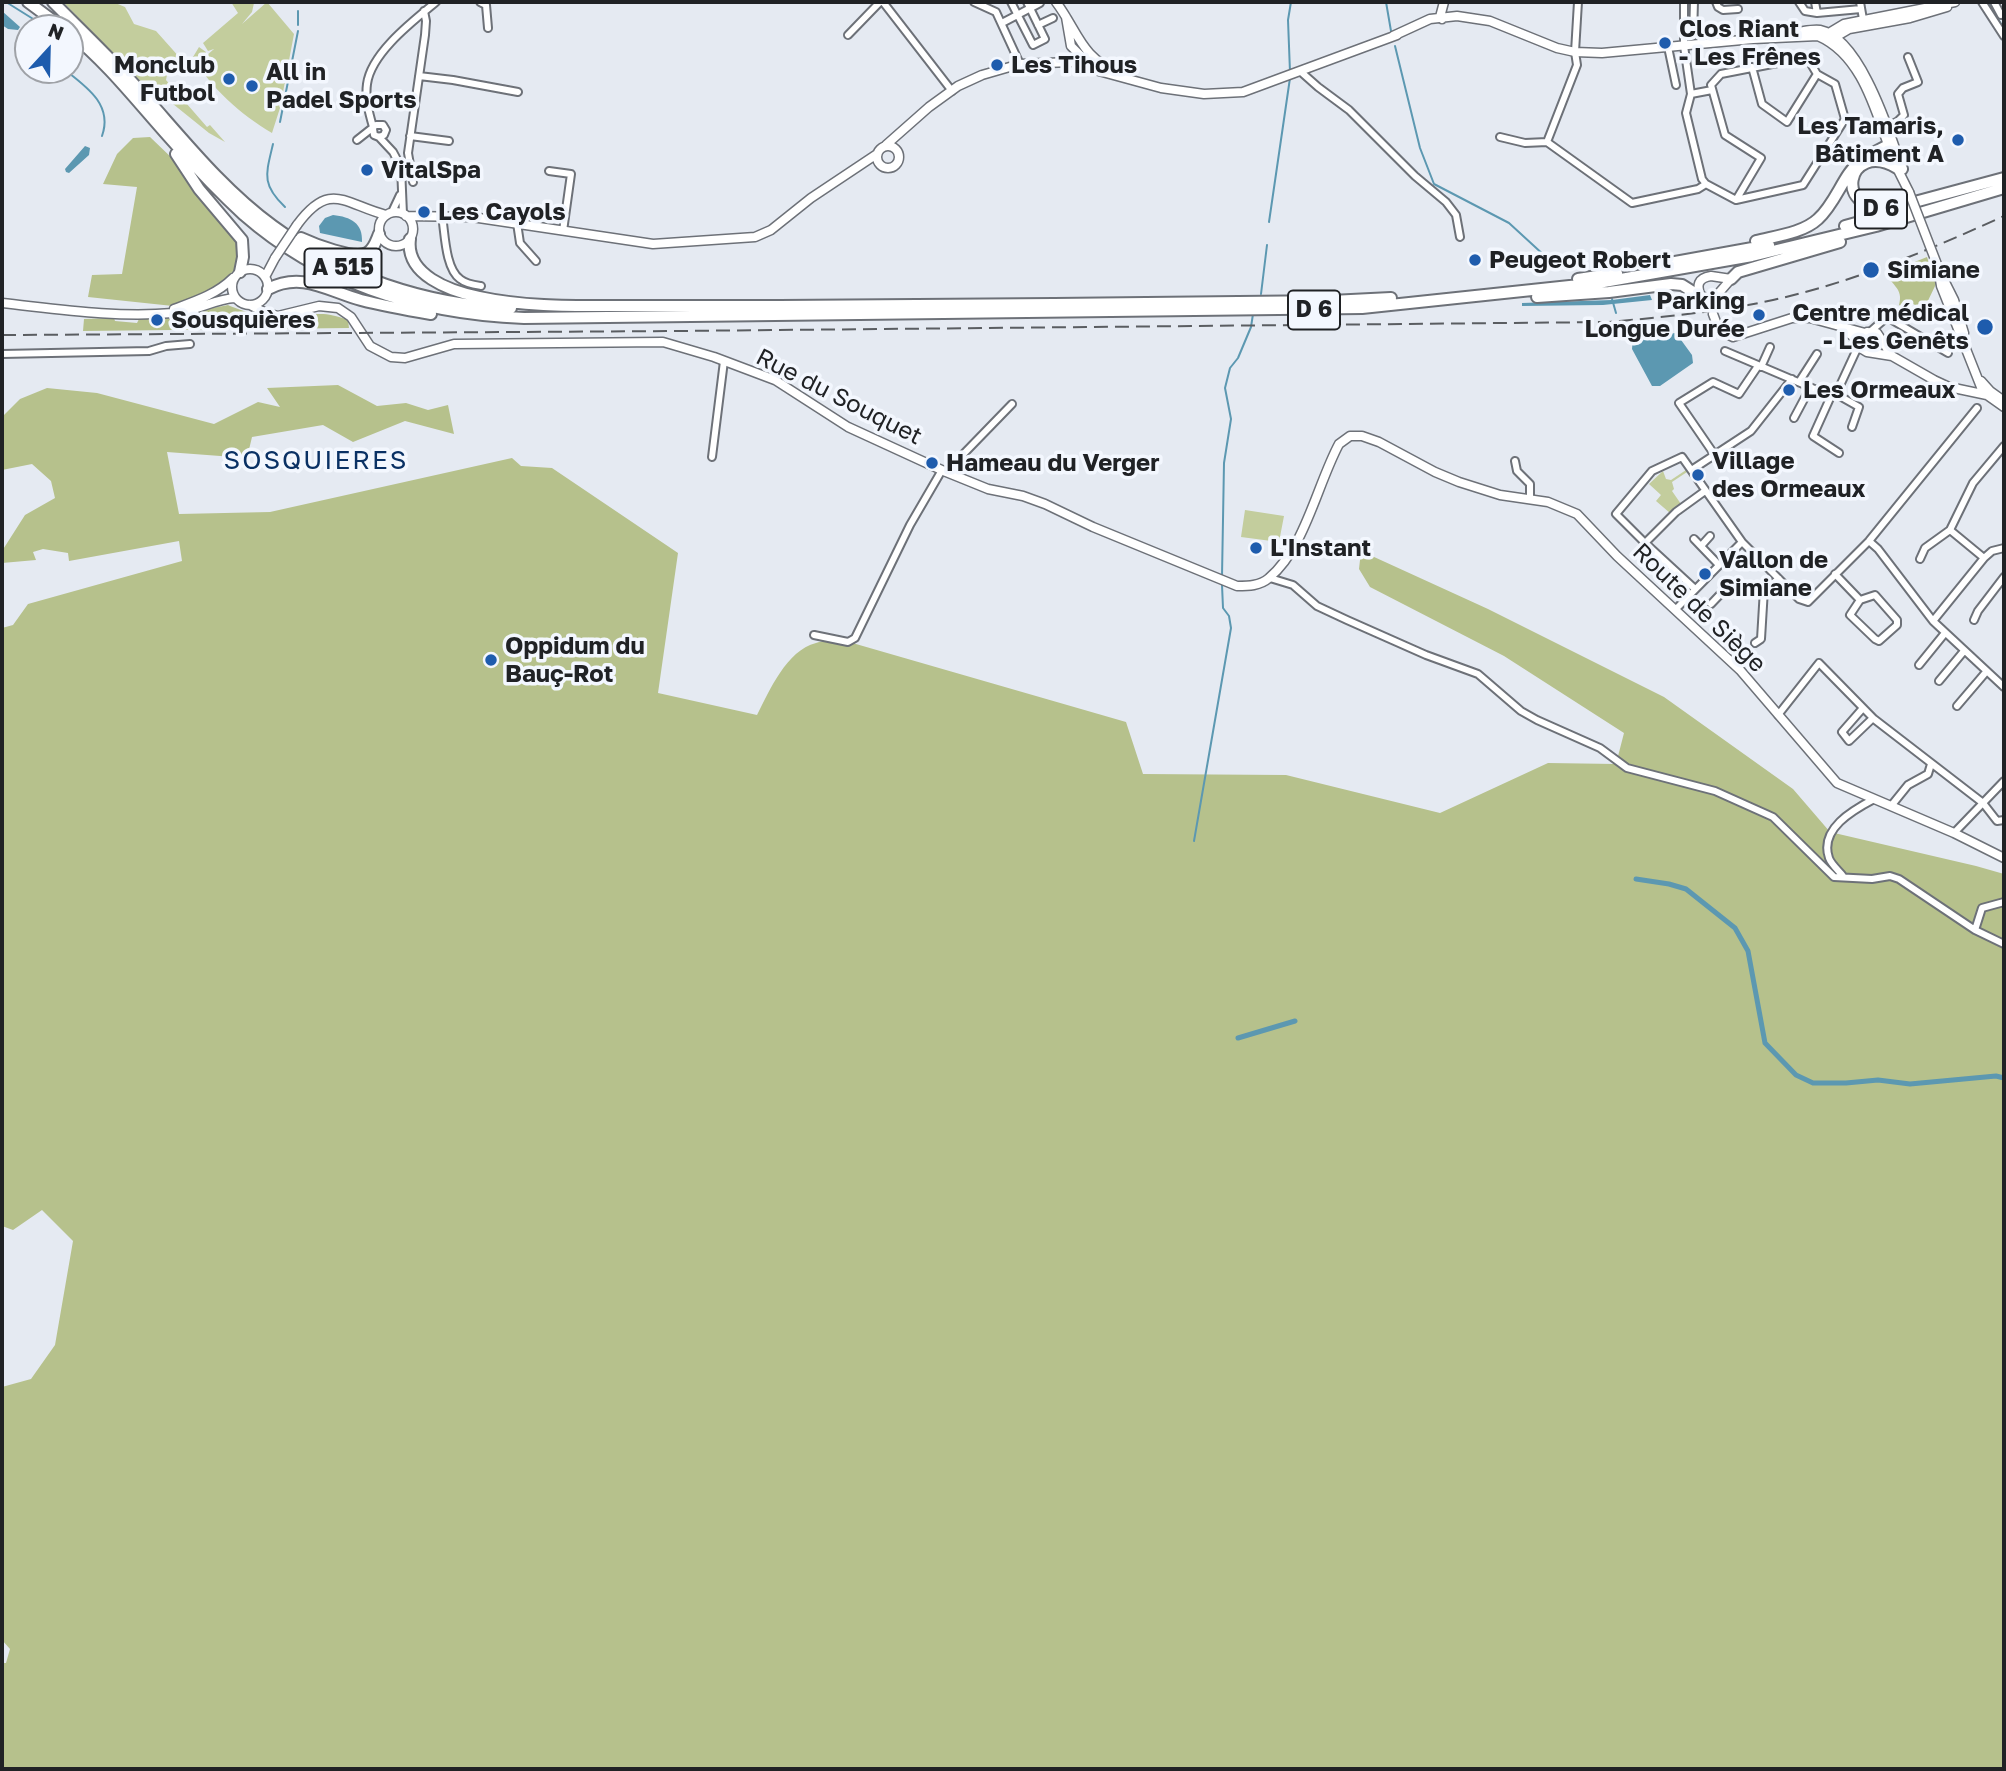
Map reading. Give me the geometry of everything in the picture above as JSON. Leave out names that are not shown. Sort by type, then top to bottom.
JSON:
[{"type":"highway","points":[[28,2],[44,14]]},
{"type":"highway","name":"A 515","points":[[53,2],[132,82],[231,190],[273,226],[338,265],[406,291],[481,307],[617,309],[734,306]]},
{"type":"highway","name":"A 515","points":[[84,47],[215,188],[244,215],[297,254],[331,273],[371,291],[404,301],[484,316],[611,317]]},
{"type":"highway","points":[[113,75],[177,155],[216,211],[240,235],[244,252],[237,274]]},
{"type":"highway","points":[[1888,145],[1892,148],[1899,168]]},
{"type":"highway","name":"D 6","points":[[1696,258],[1808,226],[1818,220],[1860,162],[1888,145]]},
{"type":"highway","points":[[195,152],[279,225],[310,242],[363,255],[372,249],[379,228]]},
{"type":"highway","name":"D 6","points":[[1899,168],[1873,159],[1862,164],[1853,175],[1853,189],[1858,200],[1868,207],[1882,209],[2004,179]]},
{"type":"highway","name":"D 6","points":[[734,306],[1355,300],[1548,283],[1802,237],[2004,179]]},
{"type":"highway","name":"D 6","points":[[611,317],[1332,310],[1401,304],[1598,284],[1752,256],[1876,226],[2004,188]]},
{"type":"highway","points":[[1731,279],[1738,272],[1964,200]]},
{"type":"highway","points":[[412,234],[408,252],[413,264],[436,282],[477,297],[511,302],[585,306],[734,306]]},
{"type":"highway","points":[[265,294],[283,282],[300,281],[398,308],[489,321],[571,322],[611,317]]},
{"type":"highway","points":[[1401,304],[1609,292],[1671,284],[1682,285],[1709,305]]},
{"type":"main road","points":[[1056,2],[1066,17],[1079,49],[1095,70],[1161,88],[1204,94],[1244,92],[1445,19]]},
{"type":"main road","points":[[1445,2],[1445,19]]},
{"type":"main road","points":[[1393,36],[1411,26],[1473,17],[1575,54],[1768,38],[1832,37],[1864,24],[1955,2]]},
{"type":"main road","points":[[1832,37],[1844,24],[1864,24]]},
{"type":"main road","points":[[1832,37],[1860,76],[1886,130],[1888,145]]},
{"type":"main road","points":[[1832,37],[1856,60],[1865,74],[1983,389],[2004,407]]},
{"type":"main road","points":[[1079,49],[1090,59],[1097,60],[1111,70],[1161,88]]},
{"type":"main road","points":[[877,157],[880,148],[891,144],[952,91],[982,75],[1020,64],[1070,62],[1079,49]]},
{"type":"main road","points":[[877,157],[886,168],[896,164],[899,157],[891,144]]},
{"type":"main road","points":[[278,316],[268,310],[265,277],[307,211],[320,201],[330,198],[342,198],[369,211],[389,214],[472,217],[653,244],[755,237],[771,230],[867,159],[877,157]]},
{"type":"main road","points":[[369,211],[385,243],[396,247],[431,216]]},
{"type":"main road","points":[[379,228],[389,214]]},
{"type":"main road","points":[[405,215],[412,234]]},
{"type":"main road","points":[[257,270],[275,258]]},
{"type":"main road","points":[[1938,267],[1941,286],[1968,349]]},
{"type":"main road","points":[[151,313],[171,310],[209,295],[223,288],[245,269],[257,270],[265,277]]},
{"type":"main road","points":[[235,298],[231,288],[237,274]]},
{"type":"main road","points":[[1731,279],[1703,277],[1697,288],[1709,305],[1719,330],[1733,337],[1792,318],[1819,320],[1868,332],[1881,339],[1892,356]]},
{"type":"main road","points":[[1709,305],[1731,279]]},
{"type":"main road","points":[[250,305],[265,294]]},
{"type":"main road","points":[[2,303],[112,314],[178,313],[235,298],[278,316]]},
{"type":"main road","points":[[1952,301],[1955,321]]},
{"type":"main road","name":"Rue du Souquet","points":[[278,316],[319,306],[338,308],[351,317],[366,341],[376,350],[391,357],[405,358],[454,344],[663,342],[775,380],[848,427],[944,471],[988,489],[1023,496],[1045,504],[1093,527],[1237,586],[1254,585],[1269,578]]},
{"type":"main road","points":[[1841,327],[1866,348],[1892,356],[1934,380],[1968,392],[1983,389],[2004,401]]},
{"type":"main road","points":[[1866,348],[1868,332]]},
{"type":"main road","points":[[1866,348],[1881,339]]},
{"type":"main road","name":"Route de Siège","points":[[1269,578],[1292,550],[1339,444],[1350,436],[1362,436],[1379,442],[1459,482],[1500,495],[1548,502],[1577,514],[1617,556],[1740,670],[1836,783],[2004,858]]},
{"type":"street","points":[[405,215],[401,193],[402,170],[368,109],[367,85],[372,68],[393,41],[436,2]]},
{"type":"street","points":[[480,2],[486,5],[488,28]]},
{"type":"street","points":[[848,35],[881,2],[952,91]]},
{"type":"street","points":[[974,2],[996,12],[1020,64]]},
{"type":"street","points":[[1011,2],[1033,45],[1045,38],[1028,5]]},
{"type":"street","points":[[1547,142],[1577,65],[1575,54],[1578,2]]},
{"type":"street","points":[[1684,2],[1684,46],[1691,94],[1686,113],[1702,179],[1706,184],[1736,200],[1803,185],[1844,119],[1835,84],[1817,74],[1808,60],[1803,58],[1721,74],[1711,85],[1725,135],[1761,158],[1736,200]]},
{"type":"street","points":[[1693,2],[1693,36]]},
{"type":"street","points":[[1717,2],[1718,7],[1723,10],[1738,9]]},
{"type":"street","points":[[1799,2],[1805,11],[1817,13],[1861,6],[1864,24]]},
{"type":"street","points":[[1815,2],[1817,13]]},
{"type":"street","points":[[1982,2],[2004,36]]},
{"type":"street","points":[[1994,2],[2001,15],[2004,14]]},
{"type":"street","points":[[1002,23],[1018,15],[1028,5],[1040,3]]},
{"type":"street","points":[[413,182],[408,159],[426,21],[424,11]]},
{"type":"street","points":[[1038,25],[1053,18]]},
{"type":"street","points":[[1668,47],[1676,85]]},
{"type":"street","points":[[1886,130],[1904,115],[1898,94],[1903,88],[1918,82],[1908,57]]},
{"type":"street","points":[[1752,67],[1762,104],[1787,122],[1817,74]]},
{"type":"street","points":[[1296,75],[1349,110],[1415,176],[1446,202],[1455,215],[1460,237]]},
{"type":"street","points":[[419,76],[517,92]]},
{"type":"street","points":[[1691,94],[1712,90]]},
{"type":"street","points":[[410,136],[449,141]]},
{"type":"street","points":[[1500,137],[1525,143],[1547,142],[1632,203],[1698,189],[1706,184]]},
{"type":"street","points":[[549,171],[571,174],[563,231]]},
{"type":"street","points":[[389,214],[401,193]]},
{"type":"street","points":[[442,216],[450,262],[455,274],[461,280],[481,286]]},
{"type":"street","points":[[517,223],[520,243],[536,261]]},
{"type":"street","points":[[1941,286],[1952,301]]},
{"type":"street","points":[[1868,332],[1887,317]]},
{"type":"street","points":[[1881,339],[1881,327],[1887,317]]},
{"type":"street","points":[[1887,317],[1948,353]]},
{"type":"street","points":[[2,354],[149,351],[190,344]]},
{"type":"street","points":[[1714,454],[1679,403],[1713,382],[1739,394],[1770,347]]},
{"type":"street","points":[[1839,453],[1813,436],[1853,358],[1866,348]]},
{"type":"street","points":[[1724,351],[1858,407],[1852,427]]},
{"type":"street","points":[[1693,469],[1751,431],[1817,354]]},
{"type":"street","points":[[712,457],[724,361]]},
{"type":"street","points":[[1794,418],[1810,387]]},
{"type":"street","points":[[814,635],[848,642],[855,638],[910,525],[944,471],[1012,404]]},
{"type":"street","points":[[1695,589],[1616,514],[1652,471],[1682,457],[1742,542],[1799,599],[1808,601],[1869,541],[1977,408]]},
{"type":"street","points":[[1920,559],[1925,548],[1950,530],[1973,483],[2004,446]]},
{"type":"street","points":[[1515,461],[1517,471],[1531,487],[1530,499]]},
{"type":"street","points":[[1645,543],[1676,512],[1705,491]]},
{"type":"street","points":[[1950,530],[1984,558]]},
{"type":"street","points":[[1701,546],[1710,536]]},
{"type":"street","points":[[1693,539],[1718,565]]},
{"type":"street","points":[[1869,541],[1933,621],[2004,687]]},
{"type":"street","points":[[1676,610],[1742,542]]},
{"type":"street","points":[[1933,621],[1984,558],[1992,551],[2004,548]]},
{"type":"street","points":[[1835,574],[1860,600]]},
{"type":"street","points":[[1974,620],[2004,577]]},
{"type":"street","points":[[1269,578],[1293,585],[1317,606],[1347,620],[1426,655],[1478,674],[1521,711],[1600,748],[1627,768],[1715,791],[1773,817],[1834,877],[1872,879],[1890,876],[1899,879],[1975,930],[2004,944]]},
{"type":"street","points":[[1711,604],[1730,584],[1764,589],[1779,579]]},
{"type":"street","points":[[1755,643],[1760,639],[1764,589]]},
{"type":"street","points":[[1875,595],[1894,615],[1897,625],[1882,640],[1875,639],[1850,615],[1860,600],[1875,595]]},
{"type":"street","points":[[1919,665],[1945,633]]},
{"type":"street","points":[[1939,681],[1964,651]]},
{"type":"street","points":[[1778,715],[1819,663],[1873,718],[1983,803],[1997,821],[2004,820]]},
{"type":"street","points":[[1957,706],[1986,672]]},
{"type":"street","points":[[1863,708],[1842,732],[1851,741],[1873,718]]},
{"type":"street","points":[[1891,806],[1908,785],[1928,774],[1931,764]]},
{"type":"street","points":[[1954,834],[2004,781]]},
{"type":"street","points":[[1843,876],[1829,859],[1828,844],[1835,826],[1874,799]]},
{"type":"street","points":[[1975,930],[1982,908],[2004,902]]},
{"type":"green space","points":[[63,2],[113,2],[125,7],[134,24],[156,31],[189,68],[185,72],[179,65],[167,75],[166,80],[207,127],[210,125],[225,142],[209,133],[173,104],[152,93],[84,23],[84,14],[75,14]]},
{"type":"green space","name":"All in Padel Sports","points":[[231,2],[254,3],[252,12],[242,24],[267,2],[294,34],[280,108],[272,133],[227,99],[208,79],[193,57],[199,47],[206,52],[206,56],[214,49],[208,51],[203,43],[238,13]]},
{"type":"green space","points":[[150,137],[174,160],[239,244],[239,265],[220,285],[173,306],[88,297],[92,275],[122,274],[137,187],[103,184],[117,154],[133,138]]},
{"type":"green space","points":[[1927,257],[1936,284],[1924,309],[1911,303],[1907,309],[1899,305],[1900,295],[1887,273]]},
{"type":"green space","points":[[228,305],[275,320],[331,315],[348,320],[349,328],[83,331],[84,319],[114,318],[115,321],[137,323],[139,319],[187,318],[193,312]]},
{"type":"green space","points":[[338,385],[377,406],[406,403],[428,410],[448,405],[454,434],[405,421],[353,442],[323,425],[252,437],[247,458],[167,452],[179,514],[270,512],[512,458],[521,466],[552,468],[678,553],[658,693],[757,715],[773,683],[796,654],[805,647],[820,642],[849,642],[1126,722],[1143,774],[1286,775],[1440,813],[1548,763],[1616,764],[1624,733],[1504,656],[1370,587],[1359,569],[1361,551],[1488,609],[1664,697],[1793,789],[1830,832],[2004,874],[2004,1769],[2,1769],[2,1663],[6,1663],[10,1649],[2,1640],[2,1387],[31,1379],[55,1345],[73,1241],[42,1210],[13,1230],[2,1226],[2,628],[13,625],[28,604],[182,561],[179,541],[69,561],[68,553],[43,549],[33,552],[36,560],[2,563],[2,551],[25,515],[55,498],[51,481],[32,464],[2,470],[2,417],[20,399],[47,388],[97,393],[214,424],[258,402],[280,407],[267,388]]},
{"type":"green space","points":[[1686,470],[1687,472],[1672,482],[1672,491],[1681,504],[1670,513],[1656,501],[1661,495],[1649,484],[1663,471],[1666,479],[1671,480]]},
{"type":"green space","points":[[1245,510],[1284,516],[1279,542],[1241,537]]},
{"type":"water","points":[[2,11],[14,22],[14,30],[2,25]]},
{"type":"water","points":[[85,146],[90,148],[89,155],[69,173],[66,172],[65,169]]},
{"type":"water","points":[[333,215],[355,222],[362,235],[362,242],[320,233],[319,226],[325,218]]},
{"type":"water","points":[[1650,295],[1652,300],[1603,305],[1522,306],[1522,303],[1612,300]]},
{"type":"water","points":[[1676,333],[1692,355],[1693,363],[1660,386],[1652,386],[1632,349],[1633,337]]},
{"type":"waterway","points":[[6,2],[25,14]]},
{"type":"waterway","points":[[1290,72],[1288,20],[1291,2]]},
{"type":"waterway","points":[[1386,2],[1391,31]]},
{"type":"waterway","points":[[1988,2],[2004,29]]},
{"type":"waterway","points":[[298,11],[298,25]]},
{"type":"waterway","points":[[280,122],[298,31]]},
{"type":"waterway","points":[[1395,46],[1420,148],[1434,184],[1509,223],[1558,268]]},
{"type":"waterway","points":[[1269,222],[1290,78]]},
{"type":"waterway","points":[[82,84],[101,106],[104,115],[102,136]]},
{"type":"waterway","points":[[273,144],[267,178],[272,192],[285,207]]},
{"type":"waterway","points":[[1261,294],[1267,245]]},
{"type":"waterway","points":[[1612,299],[1616,313]]},
{"type":"waterway","points":[[1222,576],[1224,463],[1231,419],[1225,388],[1230,368],[1238,358],[1251,327],[1253,314]]},
{"type":"waterway","points":[[1194,841],[1231,628],[1229,616],[1223,608],[1222,585]]},
{"type":"waterway","points":[[1636,879],[1686,889],[1735,928],[1748,951],[1765,1043],[1796,1075],[1813,1083],[1878,1080],[1910,1084],[1996,1076],[2004,1078]]},
{"type":"waterway","points":[[1238,1038],[1295,1021]]},
{"type":"railway","points":[[2,335],[1609,322],[1712,311],[1803,293],[1891,264],[2004,216]]},
{"type":"place","name":"Clos Riant - Les Frênes","points":[[1665,43]]},
{"type":"place","name":"Les Tihous","points":[[997,65]]},
{"type":"place","name":"Monclub Futbol","points":[[229,79]]},
{"type":"place","name":"All in Padel Sports","points":[[252,86]]},
{"type":"place","name":"Les Tamaris, Bâtiment A","points":[[1958,140]]},
{"type":"place","name":"VitalSpa","points":[[367,170]]},
{"type":"place","name":"Les Cayols","points":[[424,212]]},
{"type":"place","name":"Peugeot Robert","points":[[1475,260]]},
{"type":"place","name":"Simiane","points":[[1871,270]]},
{"type":"place","name":"Parking Longue Durée","points":[[1759,315]]},
{"type":"place","name":"Sousquières","points":[[157,320]]},
{"type":"place","name":"Centre médical - Les Genêts","points":[[1985,327]]},
{"type":"place","name":"Les Ormeaux","points":[[1789,390]]},
{"type":"place","name":"Hameau du Verger","points":[[932,463]]},
{"type":"place","name":"Village des Ormeaux","points":[[1698,475]]},
{"type":"place","name":"L'Instant","points":[[1256,548]]},
{"type":"place","name":"Vallon de Simiane","points":[[1705,574]]},
{"type":"place","name":"Oppidum du Bauç-Rot","points":[[491,660]]},
{"type":"district","name":"SOSQUIERES","points":[[316,461]]}]
